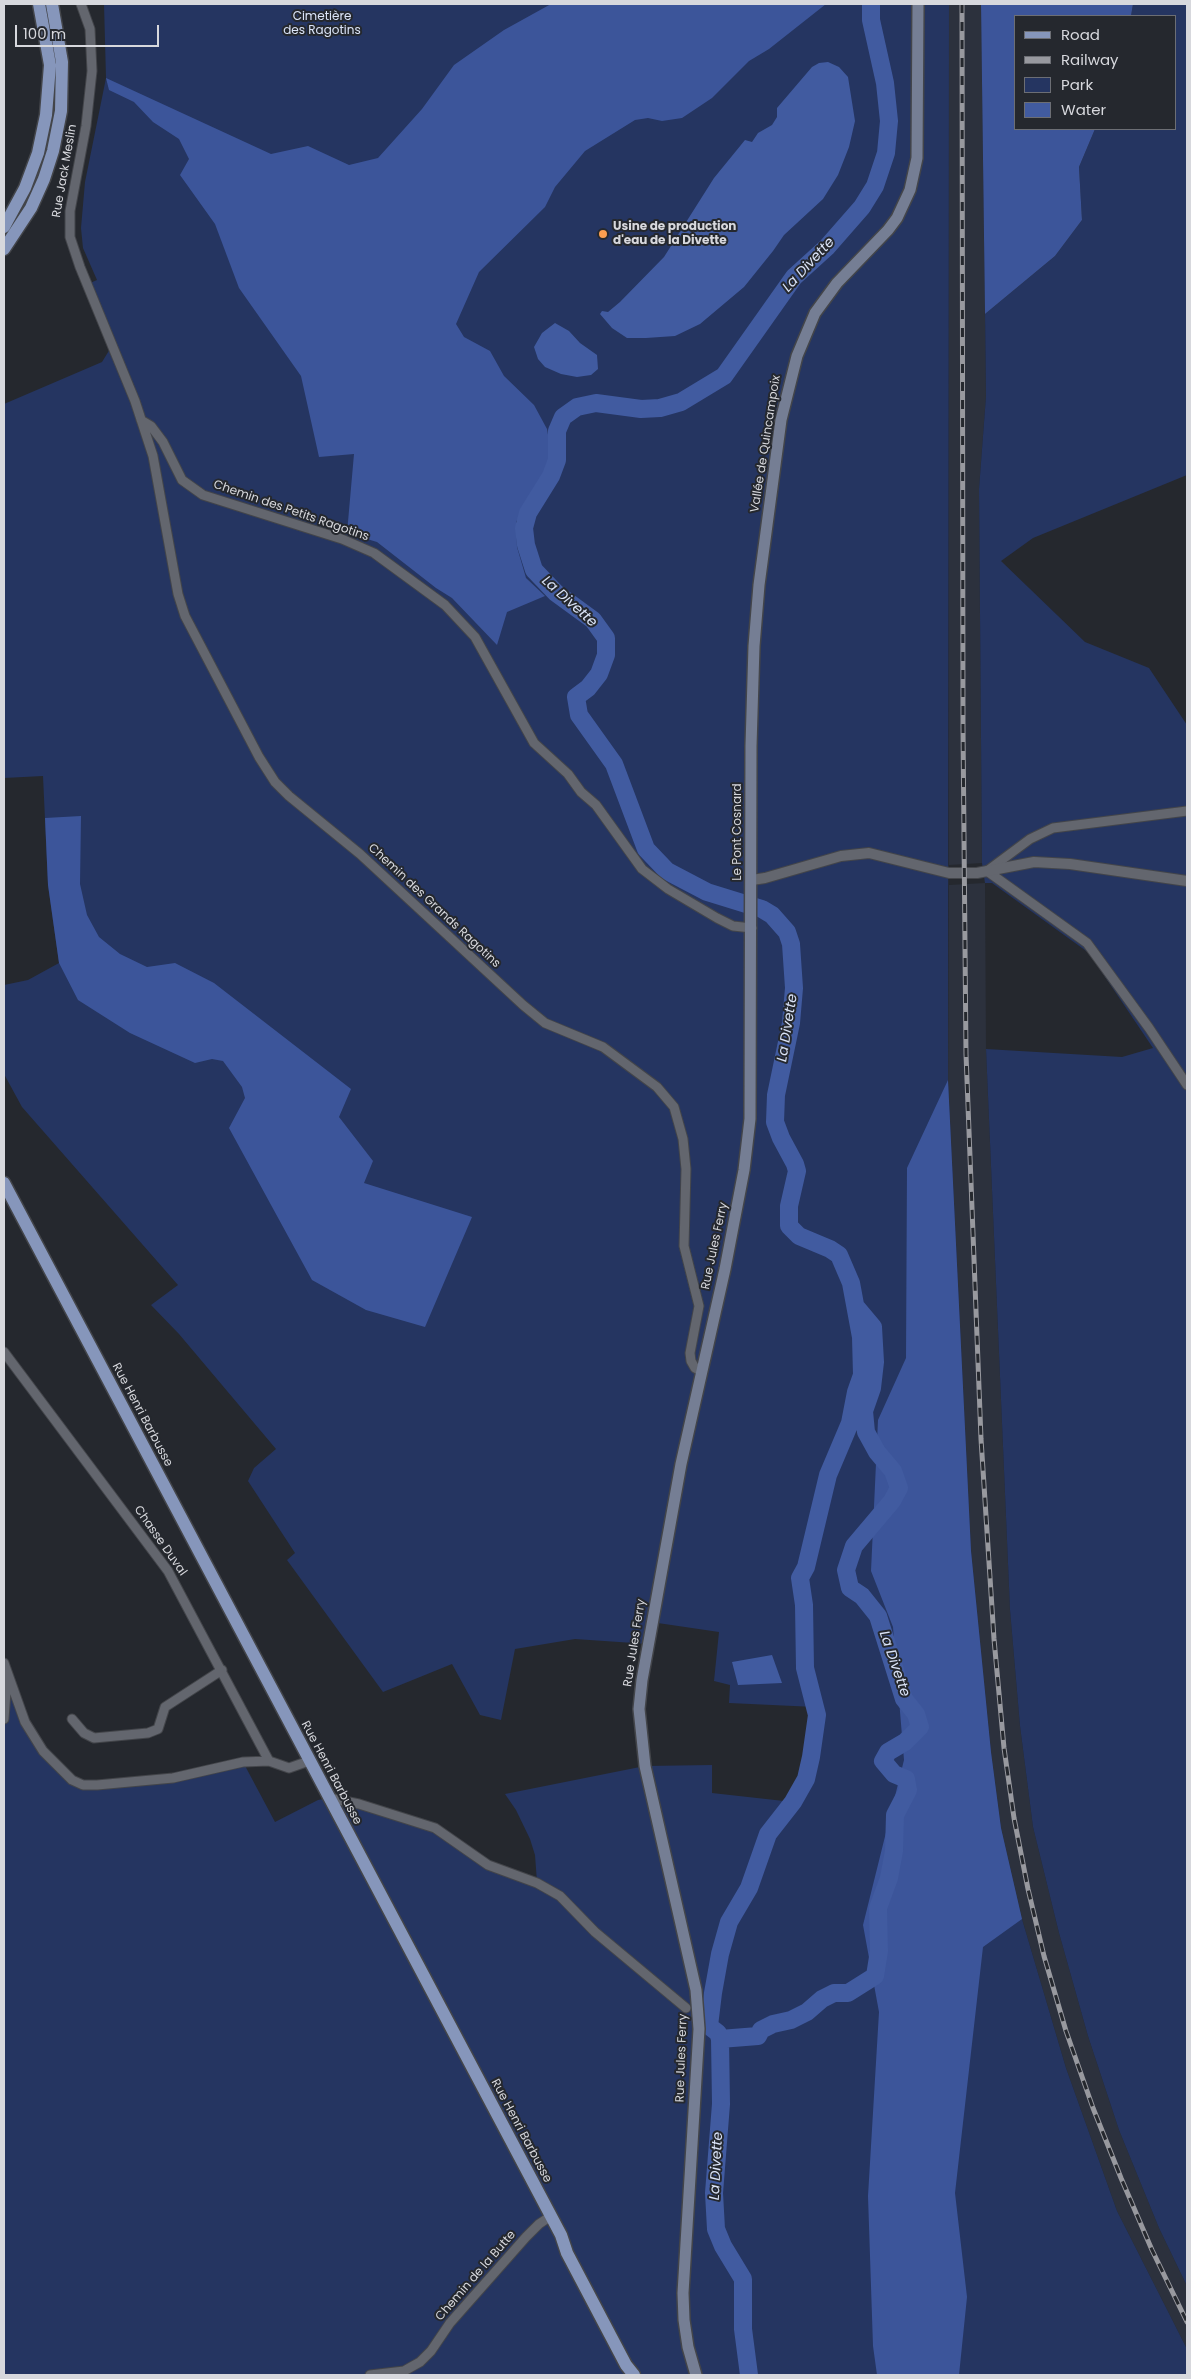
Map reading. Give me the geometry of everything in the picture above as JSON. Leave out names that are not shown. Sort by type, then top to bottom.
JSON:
[{"type":"main road","points":[[4,227],[25,188],[38,153],[46,115],[50,65],[39,4]]},
{"type":"main road","points":[[4,249],[31,208],[44,179],[53,151],[61,111],[62,62],[52,4]]},
{"type":"main road","name":"Vallée de Quincampoix","points":[[751,746],[754,646],[759,585],[778,443],[787,393],[799,349],[816,313],[837,283],[892,224],[910,190],[917,158],[918,4]]},
{"type":"main road","name":"Le Pont Cosnard","points":[[751,746],[752,923]]},
{"type":"main road","name":"Rue Jules Ferry","points":[[696,2375],[688,2348],[683,2293],[699,2029],[698,2010],[696,1990],[645,1766],[640,1709],[651,1622],[701,1371],[744,1170],[750,1119],[752,923]]},
{"type":"main road","name":"Rue Henri Barbusse","points":[[4,1183],[551,2216],[572,2262],[626,2365],[634,2375]]},
{"type":"street","name":"Rue Jack Meslin","points":[[81,4],[90,28],[92,71],[86,126],[70,211],[70,237],[80,267],[105,325],[141,420]]},
{"type":"street","name":"Chemin des Petits Ragotins","points":[[141,420],[151,426],[158,434],[182,480],[203,495],[342,539],[374,553],[445,605],[475,637],[534,743],[568,774],[581,792],[596,805],[642,869],[668,889],[733,926],[752,923]]},
{"type":"street","name":"Chemin des Grands Ragotins","points":[[141,420],[157,472],[178,594],[185,616],[259,757],[275,782],[314,818],[360,854],[466,954],[530,1011],[545,1023],[604,1047],[658,1087],[674,1107],[683,1139],[686,1169],[684,1246],[699,1306],[690,1353],[691,1361],[695,1368],[701,1371]]},
{"type":"street","points":[[987,872],[1030,839],[1053,828],[1187,811]]},
{"type":"street","points":[[752,880],[858,853],[882,855],[933,871],[949,873],[987,872],[1022,863],[1049,862],[1187,881]]},
{"type":"street","points":[[987,872],[1087,943],[1149,1028],[1187,1085]]},
{"type":"street","name":"Chasse Duval","points":[[4,1352],[168,1572],[269,1761]]},
{"type":"street","points":[[4,1663],[26,1722],[43,1750],[72,1780],[83,1784],[97,1785],[174,1778],[242,1762],[269,1761],[289,1768],[310,1761]]},
{"type":"street","points":[[72,1719],[84,1733],[94,1738],[148,1733],[158,1729],[165,1707],[222,1670]]},
{"type":"street","points":[[4,1719],[7,1675]]},
{"type":"street","points":[[329,1798],[359,1804],[435,1828],[488,1866],[538,1883],[560,1896],[595,1932],[686,2008]]},
{"type":"street","name":"Chemin de la Butte","points":[[370,2375],[404,2371],[420,2362],[431,2351],[450,2323],[526,2237],[539,2224],[551,2216]]},
{"type":"shaded area","points":[[551,4],[826,4],[769,49],[749,61],[712,98],[682,118],[662,121],[648,118],[635,120],[585,151],[555,187],[545,207],[479,272],[456,324],[464,337],[490,351],[504,376],[534,405],[547,429],[552,458],[516,522],[517,547],[526,578],[545,596],[507,612],[497,645],[452,598],[436,588],[377,542],[347,533],[354,454],[319,457],[301,376],[239,288],[215,224],[180,175],[189,159],[179,139],[153,122],[134,102],[109,90],[106,78],[271,154],[308,146],[349,165],[378,158],[422,109],[454,65],[504,30]]},
{"type":"shaded area","points":[[949,4],[981,4],[986,396],[979,489],[982,863],[949,865]]},
{"type":"shaded area","points":[[981,4],[1133,4],[1131,15],[1014,15],[1014,130],[1095,130],[1079,167],[1082,220],[1055,256],[985,314]]},
{"type":"shaded area","points":[[81,816],[80,884],[87,915],[99,937],[120,954],[147,967],[175,963],[214,983],[351,1089],[339,1117],[373,1161],[364,1183],[472,1217],[425,1327],[366,1310],[312,1280],[229,1128],[245,1098],[242,1087],[223,1061],[212,1059],[195,1063],[130,1033],[78,1000],[59,963],[48,885],[45,818]]},
{"type":"shaded area","points":[[985,883],[986,1049],[1010,1610],[1020,1726],[1033,1827],[1059,1933],[1088,2036],[1119,2130],[1159,2228],[1187,2286],[1187,2349],[1117,2211],[1066,2068],[1022,1919],[1001,1828],[991,1752],[971,1551],[948,1080],[949,885]]},
{"type":"shaded area","points":[[948,1080],[971,1551],[991,1752],[1001,1828],[1022,1919],[983,1947],[955,2193],[967,2297],[959,2375],[877,2375],[873,2346],[868,2196],[879,2012],[863,1925],[904,1760],[893,1627],[871,1571],[878,1420],[906,1358],[907,1168]]},
{"type":"green space","name":"Cimetière des Ragotins","points":[[104,4],[949,4],[948,1080],[971,1550],[991,1752],[1001,1828],[1022,1919],[1066,2068],[1117,2211],[1187,2349],[1187,2375],[4,2375],[4,1663],[7,1675],[43,1751],[83,1785],[173,1778],[243,1762],[275,1822],[318,1800],[329,1798],[435,1828],[475,1858],[537,1882],[535,1855],[530,1839],[516,1810],[505,1794],[645,1766],[712,1765],[712,1793],[793,1802],[806,1779],[817,1715],[815,1707],[729,1703],[730,1685],[714,1681],[719,1632],[651,1622],[648,1644],[575,1639],[515,1649],[501,1720],[480,1715],[452,1664],[383,1692],[287,1560],[295,1553],[248,1481],[254,1468],[276,1449],[179,1334],[151,1305],[178,1285],[22,1107],[4,1074],[4,985],[28,980],[59,963],[48,885],[43,776],[4,778],[4,404],[102,362],[110,349],[83,286],[97,280],[83,248],[81,228],[85,182],[106,78]]},
{"type":"green space","points":[[1133,4],[1187,4],[1187,475],[1033,538],[1001,561],[1085,642],[1149,668],[1187,725],[1187,2286],[1159,2228],[1119,2130],[1088,2036],[1059,1933],[1033,1827],[1020,1726],[1010,1610],[986,1049],[1122,1057],[1153,1048],[1089,953],[992,883],[985,883],[982,863],[979,489],[986,396],[985,314],[1055,256],[1082,220],[1079,167],[1095,130],[1176,130],[1176,15],[1131,15]]},
{"type":"water","points":[[828,62],[839,67],[848,77],[855,121],[849,147],[838,175],[823,199],[784,235],[744,287],[700,324],[675,336],[646,338],[627,338],[612,328],[600,314],[602,311],[608,312],[620,302],[664,257],[714,178],[745,140],[752,142],[758,133],[772,125],[777,117],[777,108],[812,67],[819,63]]},
{"type":"water","points":[[555,323],[569,331],[580,343],[597,355],[598,369],[591,375],[577,377],[561,374],[545,367],[538,359],[534,347],[542,333]]},
{"type":"water","points":[[772,1655],[782,1683],[738,1685],[732,1662]]},
{"type":"waterway","name":"La Divette","points":[[749,2375],[743,2329],[743,2279],[723,2246],[716,2229],[714,2193],[721,2104],[720,2039],[718,2033],[709,2026],[720,1954],[729,1922],[749,1888],[768,1834],[793,1802],[806,1779],[811,1757],[817,1715],[805,1668],[804,1605],[800,1578],[806,1567],[828,1475],[850,1423],[856,1392],[862,1375],[861,1337],[851,1283],[839,1255],[830,1249],[799,1236],[789,1226],[789,1206],[797,1171],[775,1122],[776,1095],[791,1023],[794,988],[791,944],[787,932],[772,915],[762,909],[707,892],[667,871],[646,849],[614,764],[579,715],[576,697],[588,688],[599,674],[606,655],[606,638],[593,620],[556,593],[534,570],[526,545],[524,528],[528,513],[551,476],[557,460],[557,431],[563,417],[577,407],[596,403],[641,409],[660,408],[681,402],[724,376],[794,277],[827,247],[862,207],[875,186],[886,153],[889,121],[885,83],[871,20],[871,4]]},
{"type":"waterway","name":"La Divette","points":[[720,2039],[758,2036],[761,2030],[773,2024],[791,2020],[807,2012],[822,1999],[834,1993],[848,1993],[875,1976],[879,1951],[878,1908],[889,1878],[894,1851],[895,1815],[908,1790],[906,1779],[894,1774],[883,1761],[888,1752],[905,1742],[920,1727],[916,1714],[904,1699],[878,1616],[862,1596],[850,1588],[846,1570],[854,1546],[892,1501],[899,1488],[893,1471],[877,1452],[866,1432],[864,1411],[872,1388],[875,1362],[873,1327],[857,1308]]},
{"type":"railway","points":[[962,4],[963,728],[966,1054],[981,1439],[994,1639],[1004,1748],[1014,1818],[1028,1889],[1044,1956],[1066,2031],[1093,2108],[1121,2178],[1152,2250],[1187,2322]]},
{"type":"place","name":"Usine de production d'eau de la Divette","points":[[603,234]]}]
